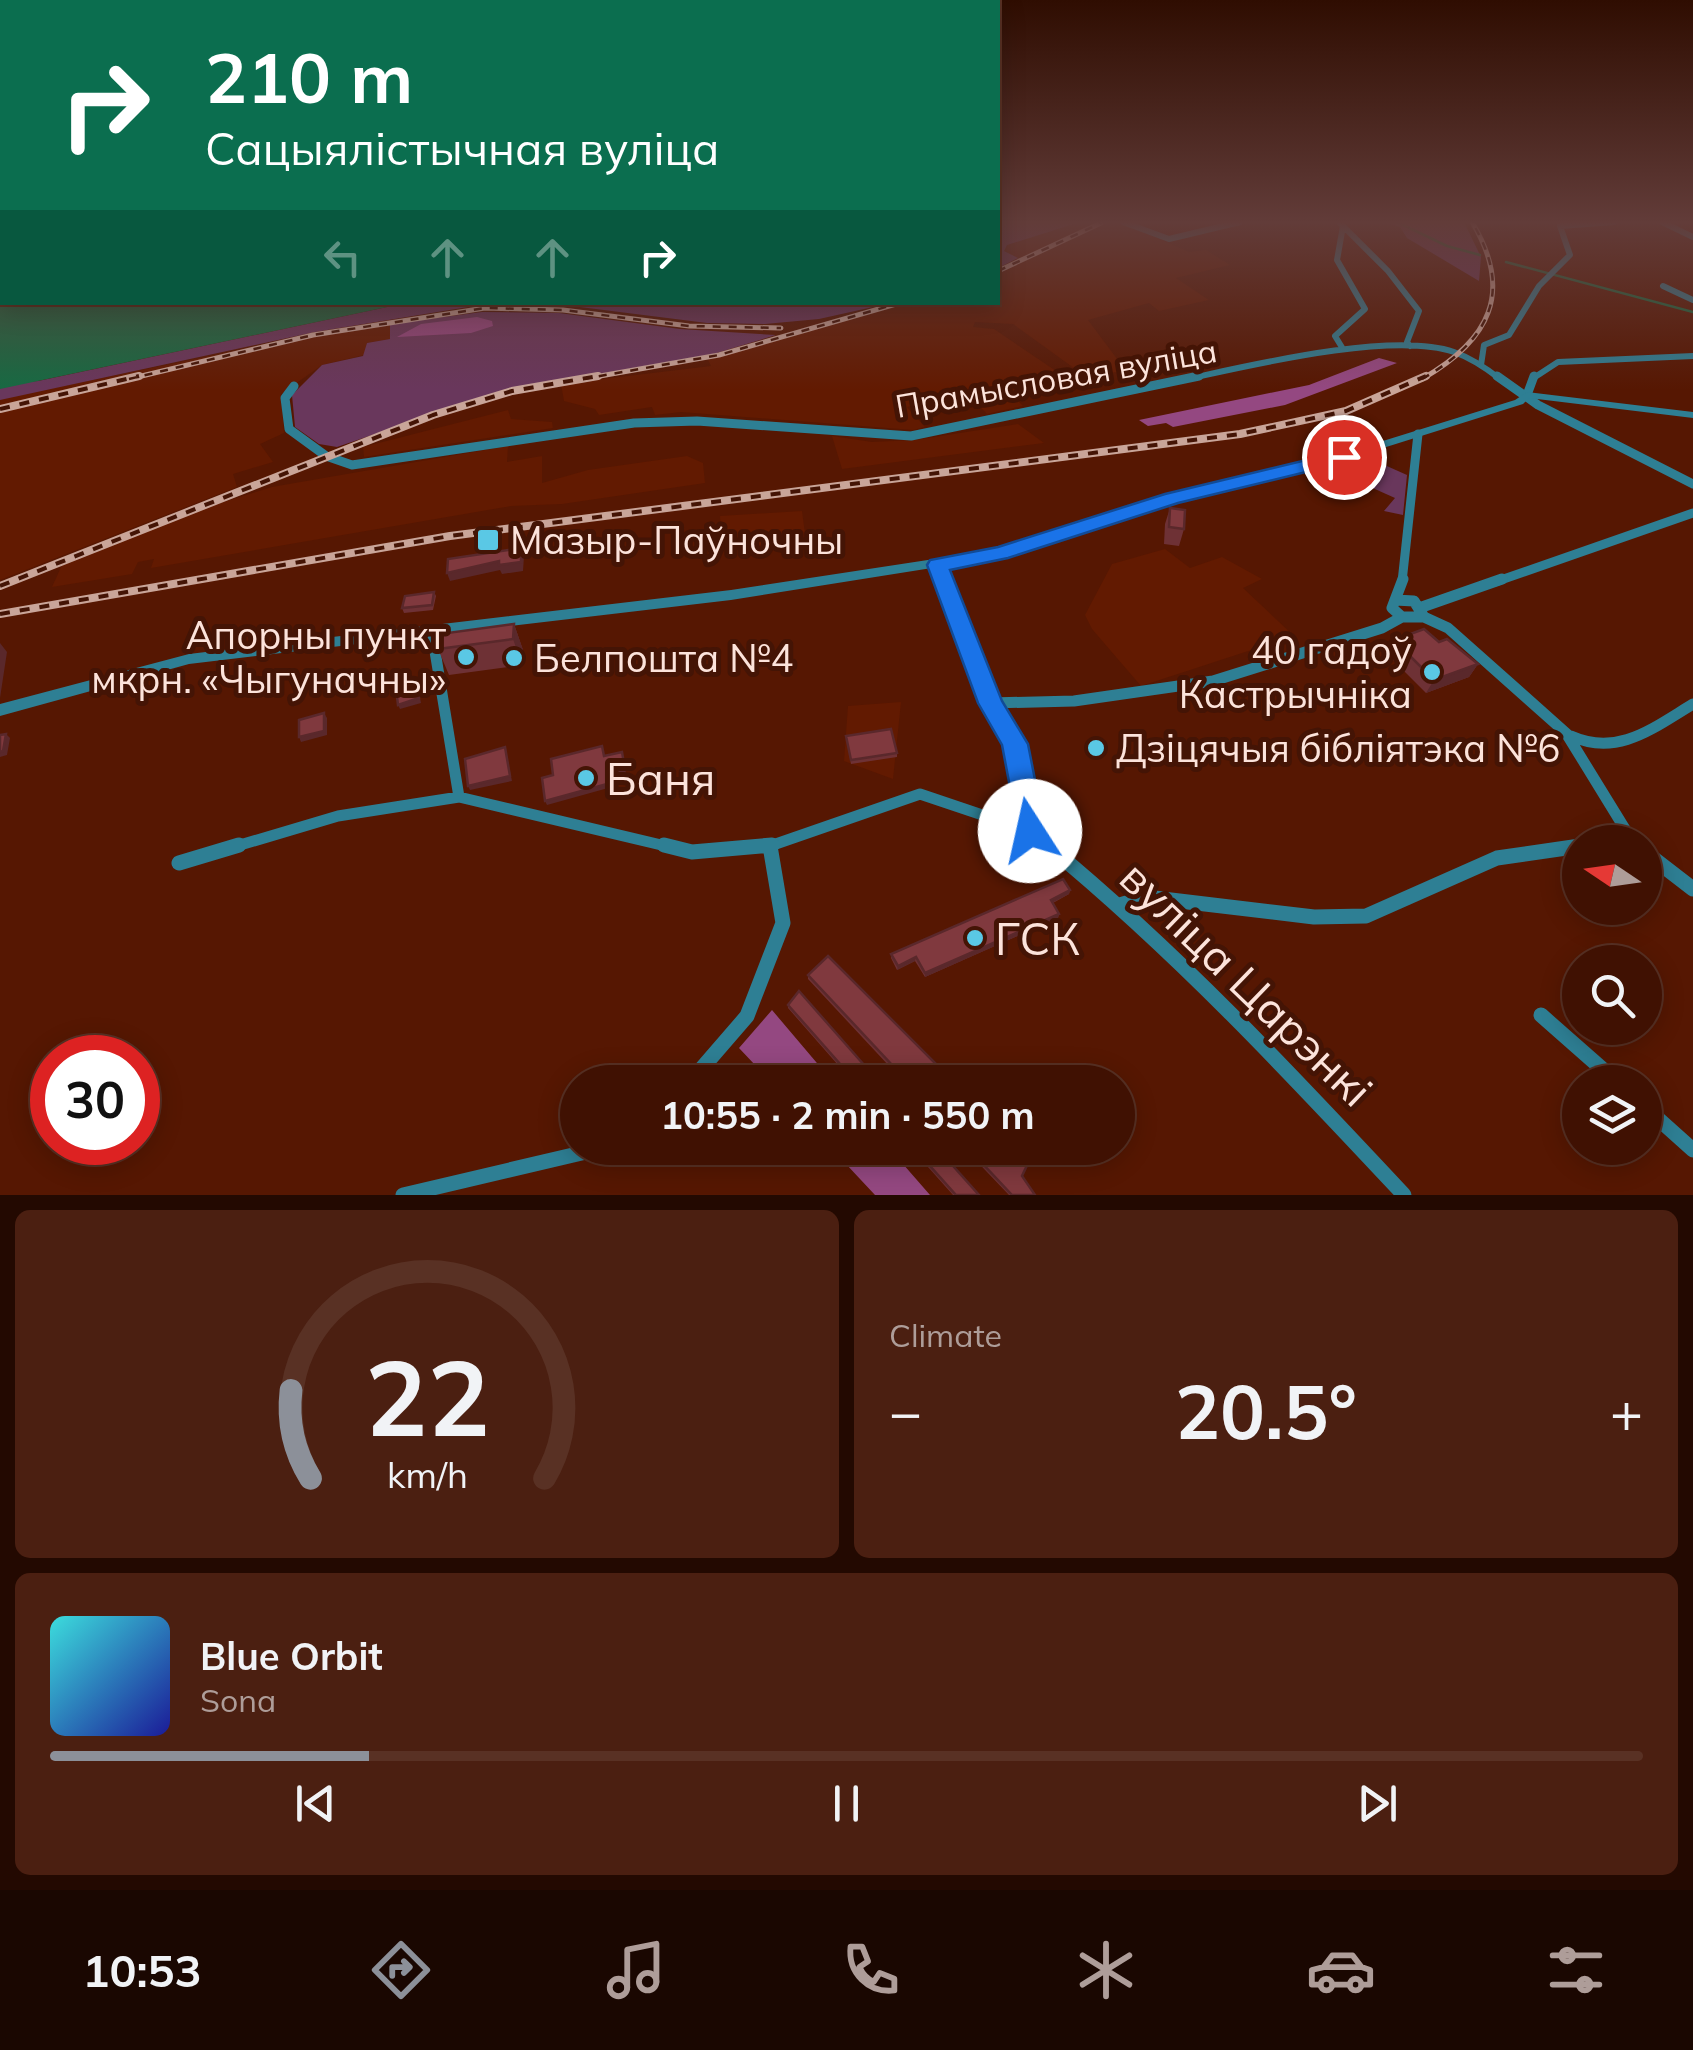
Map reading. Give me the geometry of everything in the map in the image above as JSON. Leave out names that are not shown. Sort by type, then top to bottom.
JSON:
[{"type":"street","points":[[1341,278],[1365,309],[1336,336],[1343,350]]},
{"type":"street","points":[[1389,278],[1419,311],[1406,342],[1410,346]]},
{"type":"street","points":[[1481,365],[1484,345],[1508,335],[1548,278]]},
{"type":"street","points":[[1663,286],[1693,300]]},
{"type":"street","name":"Прамысловая вуліца","points":[[294,386],[286,398],[289,429],[326,456],[352,465],[653,422],[912,436],[1343,350],[1410,346],[1451,351],[1481,365],[1538,405],[1674,476],[1693,481]]},
{"type":"street","points":[[1528,395],[1528,384],[1539,370],[1558,362],[1693,356]]},
{"type":"street","points":[[0,710],[189,659],[432,633],[938,565],[1001,553],[1172,498],[1418,434],[1519,402],[1528,395],[1693,414]]},
{"type":"street","points":[[1402,617],[1392,608],[1402,585],[1418,434]]},
{"type":"street","points":[[990,703],[1074,702],[1213,681],[1382,628],[1422,609],[1693,513]]},
{"type":"street","points":[[179,863],[338,816],[460,797],[692,852],[770,846],[920,794],[1030,831],[1015,744],[990,703],[938,565]]},
{"type":"street","points":[[1402,585],[1422,609],[1566,733],[1587,746],[1610,749],[1693,704]]},
{"type":"street","points":[[1394,600],[1422,609]]},
{"type":"street","points":[[432,633],[460,797]]},
{"type":"street","points":[[1566,733],[1621,825]]},
{"type":"street","name":"вуліца Царэнкі","points":[[1030,831],[1120,905],[1228,1007],[1404,1195]]},
{"type":"street","points":[[705,1065],[747,1016],[783,923],[770,846]]},
{"type":"street","points":[[1120,905],[1146,897],[1314,917],[1366,916],[1496,858],[1562,849]]},
{"type":"street","points":[[1662,865],[1693,890]]},
{"type":"street","points":[[1541,1015],[1598,1065]]},
{"type":"street","points":[[1662,1122],[1693,1150]]},
{"type":"street","points":[[403,1195],[426,1186],[560,1157]]},
{"type":"shaded area","points":[[1000,278],[1177,278],[1209,300],[1159,311],[1149,303],[1088,320],[1126,371],[1085,376],[1013,324],[975,322],[973,327],[994,329],[1056,371],[1004,386],[1023,406],[987,414],[968,394],[907,407],[925,427],[913,430],[681,412],[655,415],[652,407],[599,415],[595,409],[564,401],[561,384],[711,366],[708,360],[901,305],[1000,305]]},
{"type":"shaded area","points":[[0,305],[397,305],[0,389]]},
{"type":"shaded area","points":[[397,305],[882,305],[819,319],[765,324],[707,323],[572,306],[468,307],[315,332],[0,400],[0,384],[38,381]]},
{"type":"shaded area","points":[[482,312],[559,313],[680,329],[776,335],[710,355],[501,391],[337,447],[319,444],[295,427],[292,395],[322,365],[363,356],[367,343],[390,339],[390,324]]},
{"type":"shaded area","points":[[477,317],[492,321],[493,326],[471,333],[397,337],[421,324]]},
{"type":"shaded area","points":[[390,319],[391,339],[367,343],[364,355],[322,365],[281,394],[284,433],[260,444],[273,462],[233,474],[237,487],[0,580],[0,399]]},
{"type":"shaded area","points":[[1379,358],[1397,363],[1285,405],[1173,427],[1166,423],[1148,426],[1139,420],[1309,385]]},
{"type":"shaded area","points":[[508,410],[511,419],[552,422],[553,428],[364,457],[363,447]]},
{"type":"shaded area","points":[[1018,424],[1044,443],[842,469],[832,436],[872,442],[915,440]]},
{"type":"shaded area","points":[[508,446],[507,462],[542,456],[542,483],[588,470],[687,456],[703,463],[705,483],[562,504],[511,506],[151,568],[154,559],[138,562],[132,574],[52,587],[62,565],[201,509],[272,487]]},
{"type":"shaded area","points":[[1362,455],[1407,475],[1403,515],[1384,511],[1395,498],[1319,464]]},
{"type":"shaded area","points":[[802,511],[806,541],[722,548],[720,516]]},
{"type":"shaded area","points":[[1165,549],[1190,568],[1222,557],[1262,579],[1243,588],[1294,636],[1141,686],[1092,629],[1085,615],[1112,564]]},
{"type":"shaded area","points":[[901,702],[893,779],[844,761],[848,706]]},
{"type":"shaded area","points":[[772,1010],[819,1065],[755,1065],[739,1048]]},
{"type":"shaded area","points":[[847,1165],[904,1165],[930,1195],[875,1195]]},
{"type":"building","points":[[1170,508],[1185,510],[1184,529],[1169,527]]},
{"type":"building","points":[[521,548],[521,562],[499,565],[499,561],[447,573],[448,559]]},
{"type":"building","points":[[434,592],[432,605],[402,608],[405,596]]},
{"type":"building","points":[[514,624],[513,639],[438,649],[440,634]]},
{"type":"building","points":[[1424,629],[1439,642],[1447,639],[1478,664],[1434,680],[1394,640]]},
{"type":"building","points":[[417,683],[419,698],[398,705],[396,689]]},
{"type":"building","points":[[324,713],[324,731],[299,737],[299,720]]},
{"type":"building","points":[[891,729],[897,753],[851,760],[846,736]]},
{"type":"building","points":[[6,734],[3,751],[0,752],[0,735]]},
{"type":"building","name":"Баня","points":[[602,746],[604,756],[622,752],[625,769],[616,771],[618,781],[545,801],[542,778],[553,775],[551,759]]},
{"type":"building","points":[[505,747],[510,776],[468,786],[465,759]]},
{"type":"building","name":"ГСК","points":[[1063,879],[1070,890],[1051,900],[1059,914],[925,973],[916,957],[898,966],[891,954]]},
{"type":"building","points":[[828,956],[937,1065],[892,1065],[808,975]]},
{"type":"building","points":[[799,991],[864,1065],[841,1065],[788,1005]]},
{"type":"building","points":[[929,1165],[952,1165],[979,1195],[956,1195]]},
{"type":"building","points":[[984,1165],[1027,1165],[1022,1176],[1035,1195],[1012,1195]]},
{"type":"waterway","points":[[1565,278],[1693,312]]},
{"type":"railway","points":[[1422,379],[1445,364],[1479,331],[1493,292],[1492,278]]},
{"type":"railway","points":[[583,379],[719,355],[893,305]]},
{"type":"railway","points":[[129,379],[313,335],[485,308],[563,310],[689,326],[781,328]]},
{"type":"railway","points":[[0,409],[139,376]]},
{"type":"railway","points":[[0,586],[433,415],[512,391],[598,376]]},
{"type":"railway","points":[[0,614],[450,536],[1240,434],[1346,411],[1426,376]]},
{"type":"place","name":"Мазыр-Паўночны","points":[[488,540]]},
{"type":"place","name":"Апорны пункт мкрн. «Чыгуначны»","points":[[466,657]]},
{"type":"place","name":"Белпошта №4","points":[[514,658]]},
{"type":"place","name":"40 гадоў Кастрычніка","points":[[1432,672]]},
{"type":"place","name":"Дзіцячыя бібліятэка №6","points":[[1096,748]]},
{"type":"place","name":"Баня","points":[[586,778]]},
{"type":"place","name":"ГСК","points":[[975,938]]},
{"type":"route","points":[[1030,831],[1015,744],[990,703],[938,565],[1001,553],[1172,498],[1344,457]]}]
